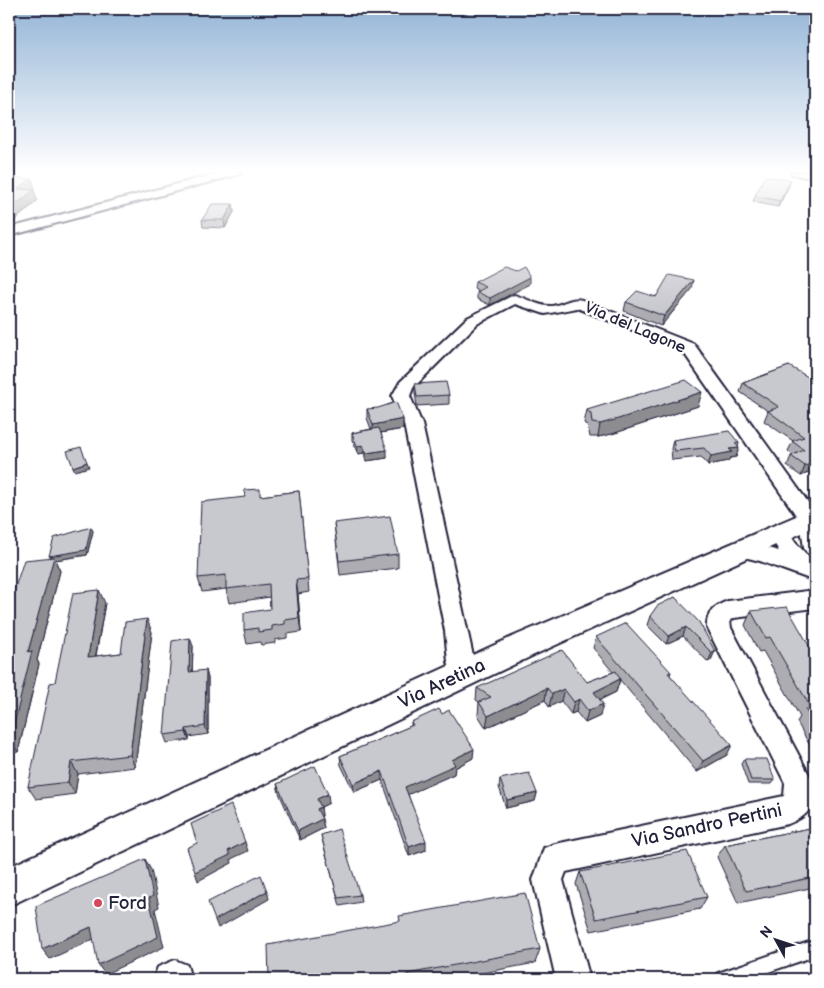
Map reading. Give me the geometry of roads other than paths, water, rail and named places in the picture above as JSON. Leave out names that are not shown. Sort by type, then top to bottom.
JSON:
[{"type":"street","points":[[9,232],[62,218]]},
{"type":"street","name":"Via del Lagone","points":[[464,674],[460,662],[457,631],[413,424],[401,396],[406,386],[472,321],[514,299],[546,312],[556,311],[577,303],[688,346],[813,519]]},
{"type":"street","points":[[813,519],[815,548],[779,533],[813,519]]},
{"type":"street","points":[[779,533],[789,550],[810,571]]},
{"type":"street","name":"Via Aretina","points":[[9,887],[464,674],[779,533]]},
{"type":"street","points":[[740,549],[764,554],[810,571]]},
{"type":"street","name":"Via Sandro Pertini","points":[[573,979],[548,880],[555,859],[788,810],[798,804],[799,782],[719,628],[718,618],[728,610],[815,599]]},
{"type":"lane","points":[[724,979],[815,948]]},
{"type":"place","name":"Ford","points":[[98,903]]}]
